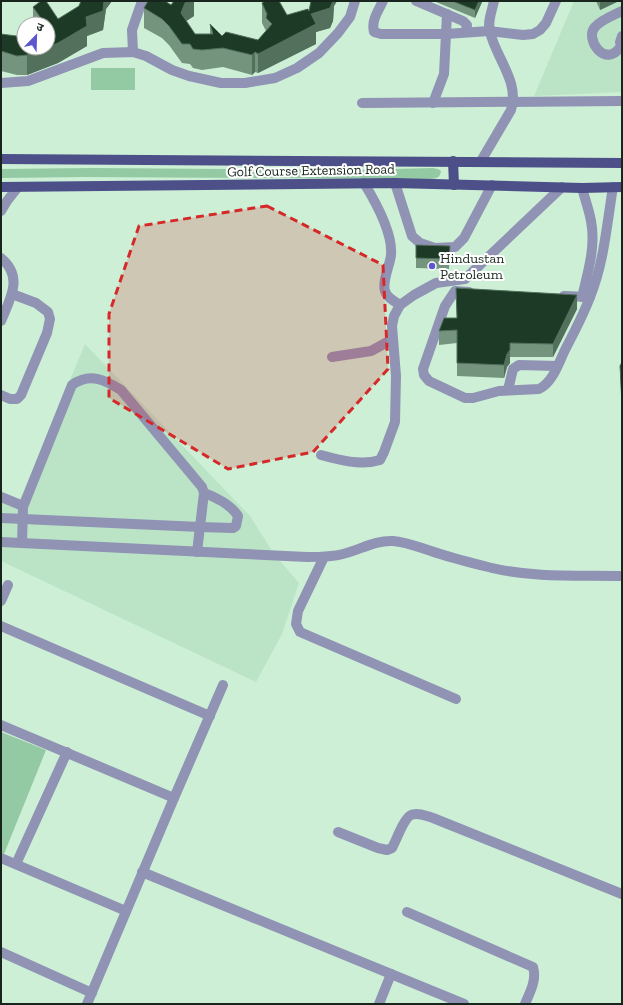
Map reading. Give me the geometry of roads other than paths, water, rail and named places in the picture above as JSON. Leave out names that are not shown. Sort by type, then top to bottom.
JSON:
[{"type":"main road","name":"Golf Course Extension Road","points":[[1,159],[622,163]]},
{"type":"main road","points":[[453,161],[454,185]]},
{"type":"main road","name":"Golf Course Extension Road","points":[[1,187],[364,183],[582,188],[618,187]]},
{"type":"street","points":[[133,52],[132,30],[142,1]]},
{"type":"street","points":[[1,83],[28,81],[103,53],[133,52],[146,56],[172,70],[189,76],[221,83],[245,83],[275,78],[297,68],[319,53],[338,33],[350,17],[355,1]]},
{"type":"street","points":[[383,1],[374,21],[373,28],[374,32],[381,34],[446,34],[489,31],[523,35],[533,34],[540,30],[546,23],[556,1]]},
{"type":"street","points":[[416,1],[463,21],[466,26],[466,32]]},
{"type":"street","points":[[481,161],[511,110],[513,102],[508,75],[494,47],[489,31],[494,1]]},
{"type":"street","points":[[622,11],[597,25],[592,34],[597,48],[605,55],[615,53],[622,43]]},
{"type":"street","points":[[433,103],[444,74],[447,14]]},
{"type":"street","points":[[362,103],[622,101]]},
{"type":"street","points":[[364,183],[373,198],[390,243],[391,254],[384,289],[387,296],[400,305]]},
{"type":"street","points":[[395,183],[412,236],[420,243],[435,248],[455,247],[464,238],[492,186]]},
{"type":"street","points":[[1,211],[18,187]]},
{"type":"street","points":[[321,455],[350,462],[372,462],[380,460],[391,436],[395,422],[396,376],[392,326],[394,316],[400,305],[414,295],[436,283],[465,279],[562,187]]},
{"type":"street","points":[[479,292],[455,291],[449,298],[423,369],[424,375],[429,381],[465,398],[473,398],[508,390],[539,390],[548,383],[557,366],[586,297],[605,241],[618,187]]},
{"type":"street","points":[[582,188],[592,221],[591,260],[586,297]]},
{"type":"street","points":[[1,258],[10,267],[15,281],[12,294],[1,321]]},
{"type":"street","points":[[1,396],[10,399],[18,399],[21,395],[47,333],[50,319],[48,312],[36,304],[12,294]]},
{"type":"street","points":[[550,296],[586,297]]},
{"type":"street","points":[[332,357],[372,351],[393,340]]},
{"type":"street","points":[[508,390],[513,369],[519,365],[557,366]]},
{"type":"street","points":[[22,544],[23,506],[72,385],[80,380],[104,380],[121,390],[202,488],[204,493],[197,552]]},
{"type":"street","points":[[1,518],[200,527],[233,528],[236,526],[238,516],[235,511],[211,495],[204,493]]},
{"type":"street","points":[[1,497],[23,506]]},
{"type":"street","points":[[1,542],[324,557],[343,554],[383,541],[394,541],[492,568],[519,573],[622,576]]},
{"type":"street","points":[[324,557],[298,611],[296,624],[300,632],[456,699]]},
{"type":"street","points":[[1,601],[8,585]]},
{"type":"street","points":[[1,626],[210,716]]},
{"type":"street","points":[[87,1004],[142,872],[224,685]]},
{"type":"street","points":[[1,725],[174,798]]},
{"type":"street","points":[[16,864],[67,752]]},
{"type":"street","points":[[338,832],[378,848],[387,850],[392,848],[406,820],[411,815],[418,814],[433,818],[622,894]]},
{"type":"street","points":[[1,858],[126,912]]},
{"type":"street","points":[[142,872],[464,1004]]},
{"type":"street","points":[[407,912],[533,967],[535,972],[534,981],[525,1004]]},
{"type":"street","points":[[1,952],[92,993]]},
{"type":"street","points":[[379,1004],[391,974]]},
{"type":"place","name":"Hindustan Petroleum","points":[[432,266]]}]
